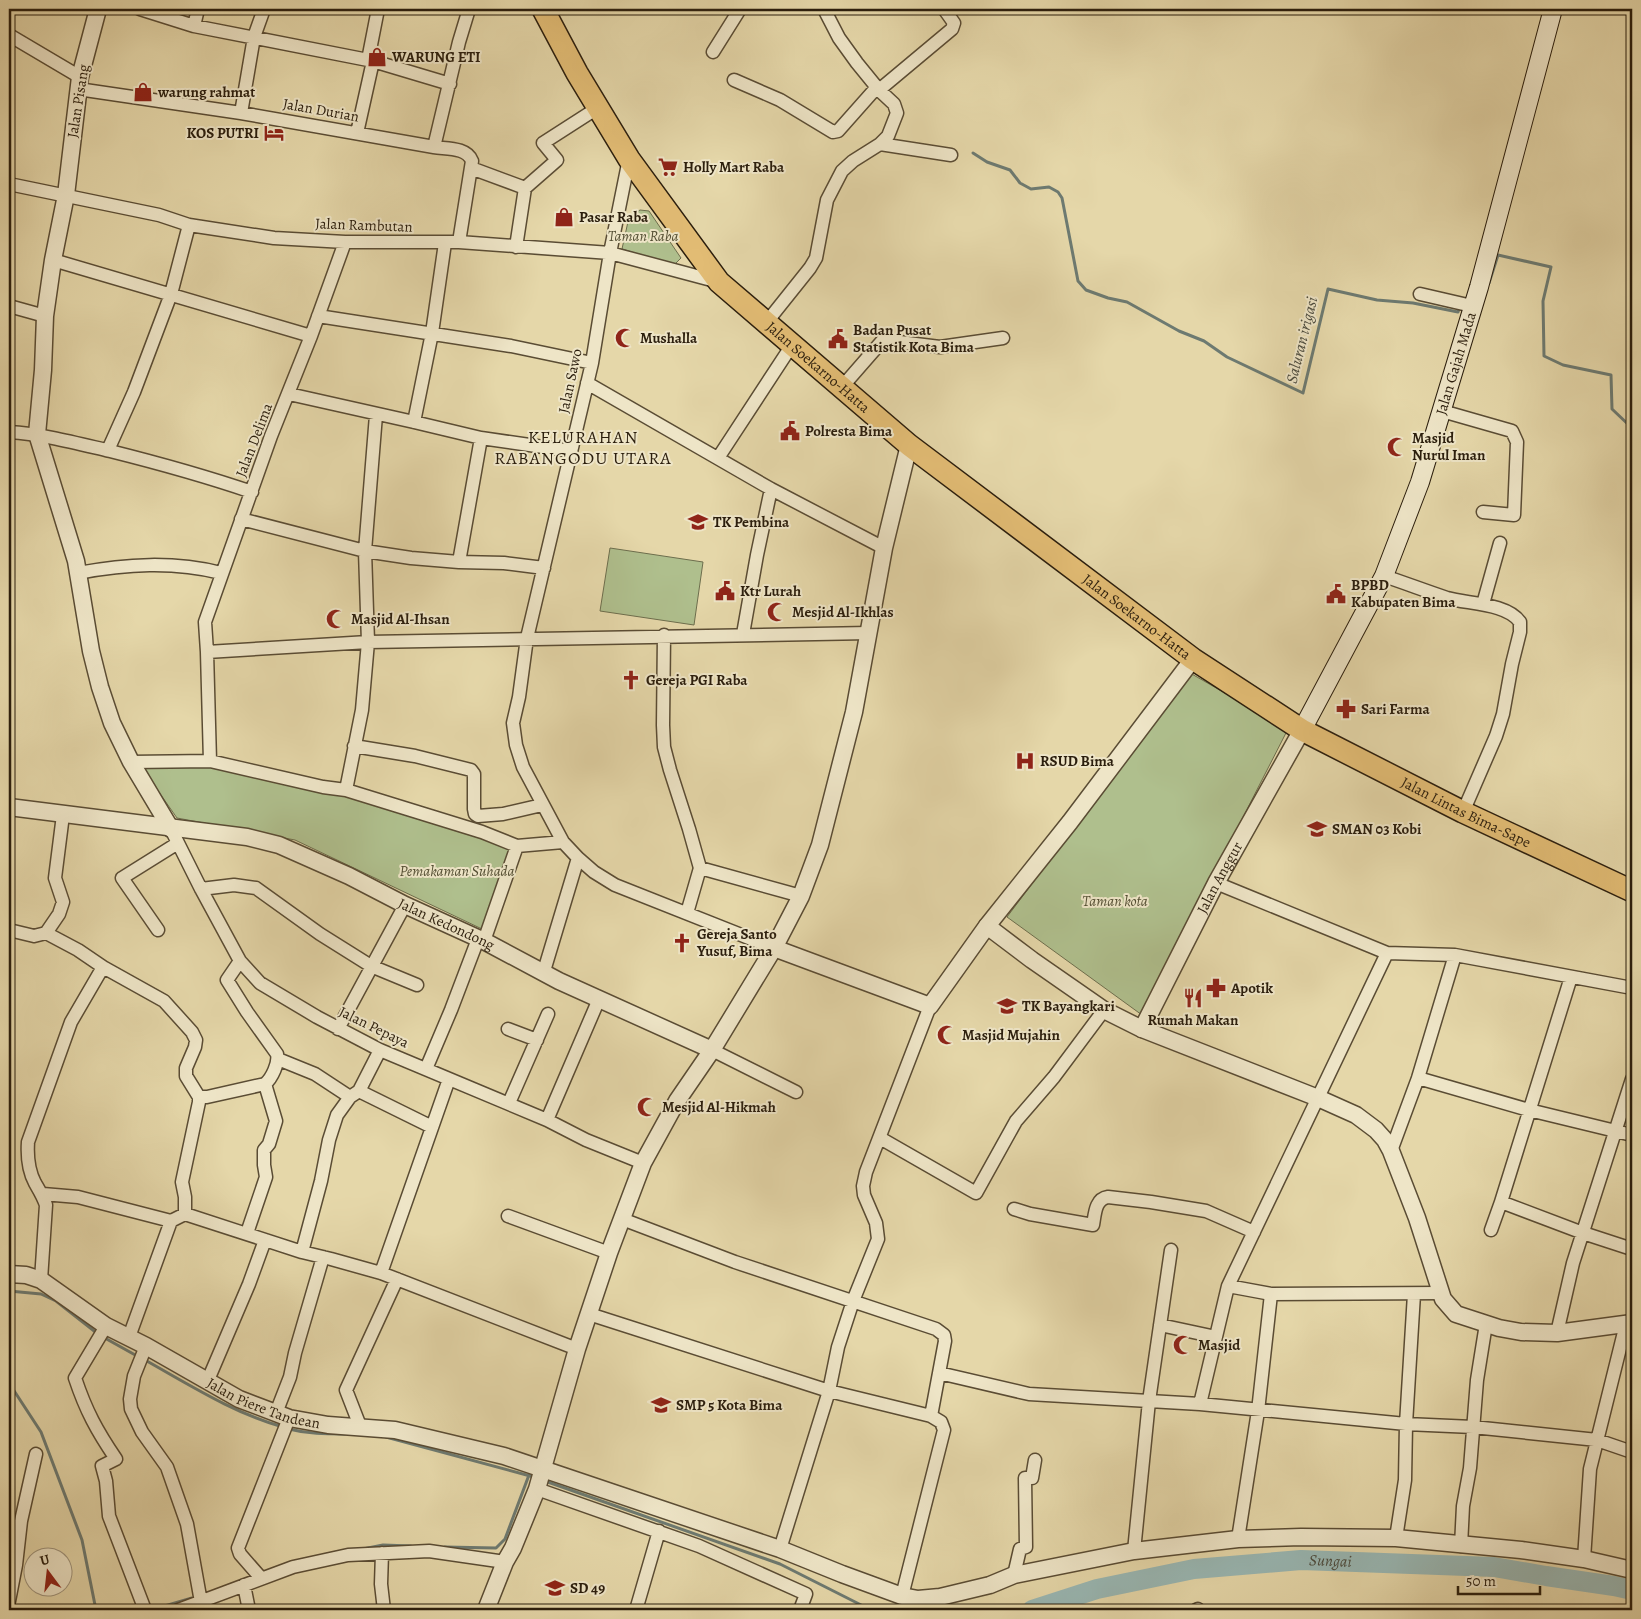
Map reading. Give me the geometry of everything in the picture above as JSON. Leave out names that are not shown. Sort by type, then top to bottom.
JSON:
[{"type":"highway","name":"Jalan Soekarno-Hatta","points":[[544,9],[577,73],[629,159],[719,282],[909,445],[1193,658],[1302,730]]},
{"type":"highway","name":"Jalan Lintas Bima-Sape","points":[[1302,730],[1462,812],[1632,892]]},
{"type":"main road","name":"Jalan Gajah Mada","points":[[1302,730],[1384,576],[1420,482],[1472,306],[1553,9]]},
{"type":"street","name":"Jalan Pisang","points":[[37,434],[43,370],[45,316],[53,260],[66,195],[79,83],[98,9]]},
{"type":"street","points":[[140,9],[194,26],[370,61],[450,84]]},
{"type":"street","points":[[194,26],[198,9]]},
{"type":"street","points":[[241,113],[254,37],[264,9]]},
{"type":"street","points":[[357,133],[378,9]]},
{"type":"street","points":[[434,147],[459,42],[470,9]]},
{"type":"street","points":[[713,52],[740,9]]},
{"type":"street","points":[[766,323],[816,258],[827,200],[842,172],[853,161],[880,144],[888,136],[897,113],[894,104],[878,89],[857,63],[824,9]]},
{"type":"street","points":[[734,80],[780,100],[833,132],[838,130],[878,89],[952,29],[954,22],[944,9]]},
{"type":"street","points":[[9,34],[79,83]]},
{"type":"street","name":"Jalan Durian","points":[[79,83],[467,152],[471,158],[472,168]]},
{"type":"street","points":[[516,247],[525,188],[557,160],[543,143],[599,107]]},
{"type":"street","points":[[880,144],[951,155]]},
{"type":"street","name":"Jalan Sawo","points":[[629,159],[610,253],[592,363],[527,638],[520,697],[514,722],[516,745],[523,767],[563,842],[594,872],[615,885],[774,948]]},
{"type":"street","points":[[458,242],[472,168],[525,188]]},
{"type":"street","name":"Jalan Rambutan","points":[[9,184],[159,215],[189,225],[274,238],[345,242],[458,242],[610,253],[719,282]]},
{"type":"street","points":[[108,450],[134,392],[171,294],[189,225]]},
{"type":"street","name":"Jalan Delima","points":[[210,761],[207,652],[204,622],[271,436],[289,394],[345,242]]},
{"type":"street","points":[[414,422],[432,333],[445,243]]},
{"type":"street","points":[[53,260],[311,336]]},
{"type":"street","points":[[1420,294],[1472,306]]},
{"type":"street","points":[[9,306],[45,316]]},
{"type":"street","points":[[318,316],[511,346],[592,363]]},
{"type":"street","points":[[842,387],[883,340],[940,347],[1003,338]]},
{"type":"street","points":[[718,458],[792,345]]},
{"type":"street","points":[[587,384],[771,489],[884,548]]},
{"type":"street","points":[[289,394],[481,438],[571,451]]},
{"type":"street","points":[[1442,411],[1512,431],[1517,442],[1514,515],[1484,512]]},
{"type":"street","points":[[346,790],[362,710],[368,642],[366,551],[376,414]]},
{"type":"street","points":[[9,432],[37,434],[108,450],[252,492]]},
{"type":"street","points":[[37,434],[78,573],[91,652],[112,723],[131,762],[174,836],[122,878],[158,930]]},
{"type":"street","points":[[459,562],[481,438]]},
{"type":"street","points":[[486,1610],[505,1562],[514,1548],[540,1479],[577,1349],[609,1253],[644,1163],[677,1101],[712,1050],[774,948],[802,896],[820,845],[854,712],[884,548],[909,445]]},
{"type":"street","points":[[743,634],[771,489]]},
{"type":"street","points":[[241,519],[366,551],[411,558],[504,563],[544,568]]},
{"type":"street","points":[[1483,604],[1500,543]]},
{"type":"street","points":[[78,573],[106,568],[157,564],[201,568],[221,573]]},
{"type":"street","points":[[1384,576],[1450,598],[1483,604],[1513,615],[1517,618],[1520,626],[1503,714],[1496,736],[1462,812]]},
{"type":"street","points":[[207,652],[368,642],[869,633]]},
{"type":"street","points":[[664,636],[664,747],[700,868],[687,913]]},
{"type":"street","points":[[780,1549],[829,1391],[838,1347],[853,1301],[878,1239],[876,1223],[866,1204],[863,1186],[866,1172],[930,1006],[988,926],[1193,658]]},
{"type":"street","name":"Jalan Anggur","points":[[1142,1029],[1216,883],[1302,730]]},
{"type":"street","points":[[354,746],[415,756],[471,770],[474,774],[474,809],[475,814],[478,816],[503,814],[542,805]]},
{"type":"street","points":[[131,762],[210,761],[323,787],[346,790],[482,832],[518,846],[563,842]]},
{"type":"street","name":"Jalan Kedondong","points":[[9,807],[174,836],[265,841],[298,853],[349,876],[599,999],[712,1050]]},
{"type":"street","points":[[9,930],[34,936],[46,933],[59,914],[62,902],[55,878],[63,815]]},
{"type":"street","name":"Jalan Pepaya","points":[[174,836],[240,961],[260,983],[338,1029],[380,1050],[547,1120],[586,1140],[644,1163]]},
{"type":"street","points":[[426,1069],[481,940],[518,846]]},
{"type":"street","points":[[544,971],[578,858]]},
{"type":"street","points":[[700,868],[802,896]]},
{"type":"street","points":[[1216,883],[1388,953],[1455,955],[1632,988]]},
{"type":"street","points":[[201,889],[234,885],[256,888],[320,934],[371,966],[417,986]]},
{"type":"street","points":[[338,1029],[405,905]]},
{"type":"street","points":[[988,926],[1032,960],[1104,1010],[1142,1029],[1318,1098],[1356,1116],[1376,1130],[1385,1140],[1391,1151],[1417,1218],[1444,1299],[1456,1314],[1486,1324],[1521,1332],[1557,1333],[1629,1324],[1590,1469],[1584,1559]]},
{"type":"street","points":[[46,933],[164,1001],[192,1032],[196,1040],[186,1068],[186,1076],[199,1097],[182,1182],[185,1197],[185,1214]]},
{"type":"street","points":[[774,948],[930,1006]]},
{"type":"street","points":[[1200,1404],[1228,1286],[1388,953]]},
{"type":"street","points":[[1391,1151],[1418,1078],[1455,955]]},
{"type":"street","points":[[199,1097],[207,1097],[266,1084],[271,1078],[278,1059],[228,980],[240,961]]},
{"type":"street","points":[[41,1280],[46,1204],[31,1173],[27,1158],[28,1142],[71,1022],[103,966]]},
{"type":"street","points":[[1491,1230],[1571,976]]},
{"type":"street","points":[[547,1120],[599,999]]},
{"type":"street","points":[[880,1138],[976,1193],[1016,1121],[1054,1077],[1104,1010]]},
{"type":"street","points":[[508,1103],[548,1014]]},
{"type":"street","points":[[508,1029],[537,1040]]},
{"type":"street","points":[[302,1252],[321,1181],[329,1140],[337,1115],[354,1094],[380,1050]]},
{"type":"street","points":[[712,1050],[796,1092]]},
{"type":"street","points":[[278,1059],[432,1127]]},
{"type":"street","points":[[1418,1078],[1529,1110],[1632,1135]]},
{"type":"street","points":[[381,1273],[449,1079]]},
{"type":"street","points":[[1557,1333],[1573,1263],[1632,1079]]},
{"type":"street","points":[[247,1234],[266,1177],[264,1150],[269,1144],[276,1121],[266,1084]]},
{"type":"street","points":[[42,1194],[78,1197],[171,1221],[185,1214],[302,1252],[381,1273],[577,1349]]},
{"type":"street","points":[[1014,1209],[1030,1214],[1093,1225],[1098,1203],[1102,1198],[1108,1197],[1206,1211],[1254,1232]]},
{"type":"street","points":[[1501,1202],[1632,1249]]},
{"type":"street","points":[[508,1216],[609,1253]]},
{"type":"street","points":[[622,1219],[735,1262],[936,1329],[944,1335],[945,1341],[931,1416]]},
{"type":"street","points":[[129,1337],[171,1221]]},
{"type":"street","points":[[208,1380],[249,1284],[265,1240]]},
{"type":"street","points":[[1134,1551],[1149,1402],[1171,1250]]},
{"type":"street","points":[[261,1578],[240,1554],[238,1548],[284,1422],[295,1353],[323,1257]]},
{"type":"street","name":"Jalan Piere Tandean","points":[[9,1274],[41,1280],[106,1326],[284,1422],[395,1430],[504,1456],[540,1479],[780,1549],[842,1574],[918,1600],[940,1597],[990,1585],[1014,1575],[1134,1551],[1238,1539],[1301,1537],[1396,1538],[1461,1546],[1521,1550],[1584,1559],[1632,1570]]},
{"type":"street","points":[[360,1426],[346,1390],[398,1280]]},
{"type":"street","points":[[1228,1286],[1271,1294],[1442,1293]]},
{"type":"street","points":[[1238,1539],[1258,1411],[1271,1294]]},
{"type":"street","points":[[1396,1538],[1405,1480],[1406,1424],[1414,1294]]},
{"type":"street","points":[[589,1314],[829,1391],[931,1416],[941,1422],[944,1430],[902,1596]]},
{"type":"street","points":[[1461,1546],[1463,1506],[1470,1468],[1477,1380],[1486,1324]]},
{"type":"street","points":[[1160,1325],[1216,1337]]},
{"type":"street","points":[[106,1326],[75,1378],[95,1428],[116,1459],[102,1466],[106,1481],[109,1516],[145,1610]]},
{"type":"street","points":[[144,1348],[132,1387],[131,1409],[137,1424],[167,1467],[187,1524],[201,1602]]},
{"type":"street","points":[[939,1373],[1029,1394],[1200,1404],[1406,1424],[1473,1427],[1597,1440],[1632,1452]]},
{"type":"street","points":[[9,1599],[16,1565],[21,1521],[36,1454]]},
{"type":"street","points":[[1014,1575],[1020,1549],[1026,1547],[1025,1478],[1032,1478],[1035,1460]]},
{"type":"street","points":[[540,1479],[659,1531],[699,1546],[806,1594],[800,1610]]},
{"type":"street","points":[[636,1610],[659,1531]]},
{"type":"street","points":[[178,1610],[293,1567],[348,1555],[429,1551],[505,1562]]},
{"type":"street","points":[[382,1553],[381,1584],[384,1610]]},
{"type":"street","points":[[244,1585],[249,1610]]},
{"type":"green space","name":"Taman Raba","points":[[640,210],[649,211],[681,258],[674,265],[622,249],[629,217]]},
{"type":"green space","points":[[610,548],[703,562],[694,625],[600,611]]},
{"type":"green space","name":"Taman kota","points":[[1190,673],[1288,729],[1142,1015],[1007,917]]},
{"type":"green space","name":"Pemakaman Suhada","points":[[217,765],[354,795],[513,848],[482,929],[295,840],[177,818],[142,768]]},
{"type":"waterway","name":"Saluran irigasi","points":[[973,153],[987,162],[1010,170],[1020,183],[1031,189],[1049,187],[1058,192],[1062,198],[1078,281],[1086,290],[1127,302],[1179,331],[1204,341],[1227,357],[1303,393],[1328,289],[1377,300],[1413,303],[1458,312],[1460,306]]},
{"type":"waterway","name":"Saluran irigasi","points":[[1489,283],[1498,255],[1551,267],[1543,301],[1544,356],[1563,365],[1611,375],[1612,409],[1632,428]]},
{"type":"waterway","points":[[9,1291],[41,1294],[56,1301],[98,1334]]},
{"type":"waterway","points":[[103,1337],[137,1356]]},
{"type":"waterway","points":[[145,1360],[230,1406],[283,1427]]},
{"type":"waterway","points":[[9,1383],[41,1432],[82,1540],[96,1610]]},
{"type":"waterway","points":[[289,1429],[310,1433],[345,1434]]},
{"type":"waterway","points":[[386,1437],[534,1477]]},
{"type":"waterway","points":[[445,1547],[496,1548],[505,1539],[529,1475]]},
{"type":"waterway","points":[[545,1481],[780,1564],[871,1610]]},
{"type":"waterway","points":[[363,1549],[383,1545],[411,1546]]},
{"type":"waterway","name":"Sungai","points":[[1032,1610],[1097,1589],[1194,1569],[1301,1560],[1494,1567],[1632,1590]]},
{"type":"waterway","points":[[151,1610],[192,1598]]},
{"type":"place","name":"WARUNG ETI","points":[[377,57]]},
{"type":"place","name":"warung rahmat","points":[[143,92]]},
{"type":"place","name":"KOS PUTRI","points":[[274,133]]},
{"type":"place","name":"Holly Mart Raba","points":[[668,167]]},
{"type":"place","name":"Pasar Raba","points":[[564,217]]},
{"type":"place","name":"Mushalla","points":[[625,338]]},
{"type":"place","name":"Badan Pusat Statistik Kota Bima","points":[[838,339]]},
{"type":"place","name":"Polresta Bima","points":[[790,431]]},
{"type":"place","name":"Masjid Nurul Iman","points":[[1397,447]]},
{"type":"place","name":"TK Pembina","points":[[698,522]]},
{"type":"place","name":"Ktr Lurah","points":[[725,591]]},
{"type":"place","name":"BPBD Kabupaten Bima","points":[[1336,594]]},
{"type":"place","name":"Mesjid Al-Ikhlas","points":[[777,612]]},
{"type":"place","name":"Masjid Al-Ihsan","points":[[336,619]]},
{"type":"place","name":"Gereja PGI Raba","points":[[631,680]]},
{"type":"place","name":"Sari Farma","points":[[1346,709]]},
{"type":"place","name":"RSUD Bima","points":[[1025,761]]},
{"type":"place","name":"SMAN 03 Kobi","points":[[1317,829]]},
{"type":"place","name":"Gereja Santo Yusuf, Bima","points":[[682,943]]},
{"type":"place","name":"Apotik","points":[[1216,988]]},
{"type":"place","name":"Rumah Makan","points":[[1193,998]]},
{"type":"place","name":"TK Bayangkari","points":[[1007,1006]]},
{"type":"place","name":"Masjid Mujahin","points":[[947,1035]]},
{"type":"place","name":"Mesjid Al-Hikmah","points":[[647,1107]]},
{"type":"place","name":"Masjid","points":[[1183,1345]]},
{"type":"place","name":"SMP 5 Kota Bima","points":[[661,1405]]},
{"type":"place","name":"SD 49","points":[[555,1588]]},
{"type":"district","name":"KELURAHAN RABANGODU UTARA","points":[[583,447]]}]
